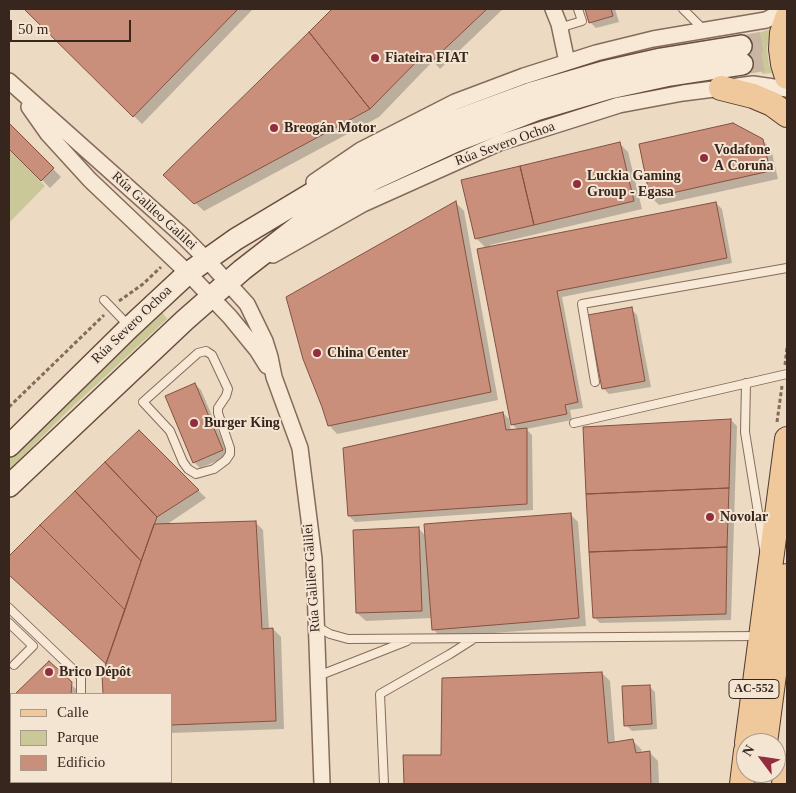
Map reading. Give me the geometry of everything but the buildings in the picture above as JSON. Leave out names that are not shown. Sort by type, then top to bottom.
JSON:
[{"type":"main road","points":[[787,18],[782,33],[781,49],[787,77]]},
{"type":"main road","name":"Rúa Severo Ochoa","points":[[9,446],[188,273],[268,220],[321,188],[392,150],[460,119],[531,92],[603,72],[651,62],[741,55],[610,88],[536,110],[456,141],[374,179],[309,218],[235,276],[50,445],[9,486]]},
{"type":"main road","points":[[721,88],[753,96],[772,104],[787,115]]},
{"type":"main road","name":"AC-552","points":[[766,733],[787,439]]},
{"type":"main road","name":"AC-552","points":[[748,733],[761,636],[778,576]]},
{"type":"main road","name":"AC-552","points":[[777,733],[787,650]]},
{"type":"main road","points":[[784,784],[787,767]]},
{"type":"street","points":[[553,9],[567,62]]},
{"type":"street","name":"Rúa Severo Ochoa","points":[[268,220],[311,184],[361,150],[455,102],[524,76],[596,53],[653,39],[766,20],[787,9]]},
{"type":"street","name":"Rúa Severo Ochoa","points":[[235,276],[363,204],[499,143],[619,105],[753,84],[787,90]]},
{"type":"street","name":"Rúa Galileo Galilei","points":[[14,86],[48,134],[90,180],[188,273],[247,336],[274,377]]},
{"type":"street","name":"Rúa Galileo Galilei","points":[[14,86],[184,237],[207,260],[235,276],[251,312],[270,357],[274,377],[300,448],[314,559],[322,784]]},
{"type":"lane","points":[[559,28],[582,21],[578,9]]},
{"type":"lane","points":[[683,9],[704,30]]},
{"type":"lane","points":[[595,382],[582,304],[787,268]]},
{"type":"lane","points":[[104,300],[130,327]]},
{"type":"lane","points":[[198,352],[206,352],[212,355],[228,389],[226,396],[218,408],[218,413],[230,448],[230,454],[226,460],[214,469],[196,474],[188,469],[183,462],[170,431],[143,402],[198,352]]},
{"type":"lane","points":[[574,423],[787,374]]},
{"type":"lane","points":[[746,383],[744,432],[758,520],[778,576]]},
{"type":"lane","points":[[9,608],[81,677],[81,693]]},
{"type":"lane","points":[[9,623],[33,646]]},
{"type":"lane","points":[[316,626],[330,634],[348,639],[761,636]]},
{"type":"lane","points":[[384,784],[380,694],[473,639]]},
{"type":"lane","points":[[318,676],[410,640]]},
{"type":"lane","points":[[14,665],[33,646],[46,643]]},
{"type":"path","points":[[121,300],[143,284],[171,258]]},
{"type":"path","points":[[9,407],[99,320]]},
{"type":"green space","points":[[771,29],[767,48],[772,73],[762,74],[758,33]]},
{"type":"green space","points":[[9,149],[45,186],[9,223]]},
{"type":"green space","points":[[162,312],[167,319],[68,411],[9,470],[9,456],[111,357]]},
{"type":"tunnel","points":[[741,46],[787,38]]},
{"type":"tunnel","points":[[742,64],[787,57]]},
{"type":"place","name":"Fiateira FIAT","points":[[375,58]]},
{"type":"place","name":"Breogán Motor","points":[[274,128]]},
{"type":"place","name":"Vodafone A Coruña","points":[[704,158]]},
{"type":"place","name":"Luckia Gaming Group - Egasa","points":[[577,184]]},
{"type":"place","name":"China Center","points":[[317,353]]},
{"type":"place","name":"Burger King","points":[[194,423]]},
{"type":"place","name":"Novolar","points":[[710,517]]},
{"type":"place","name":"Brico Dépôt","points":[[49,672]]}]
